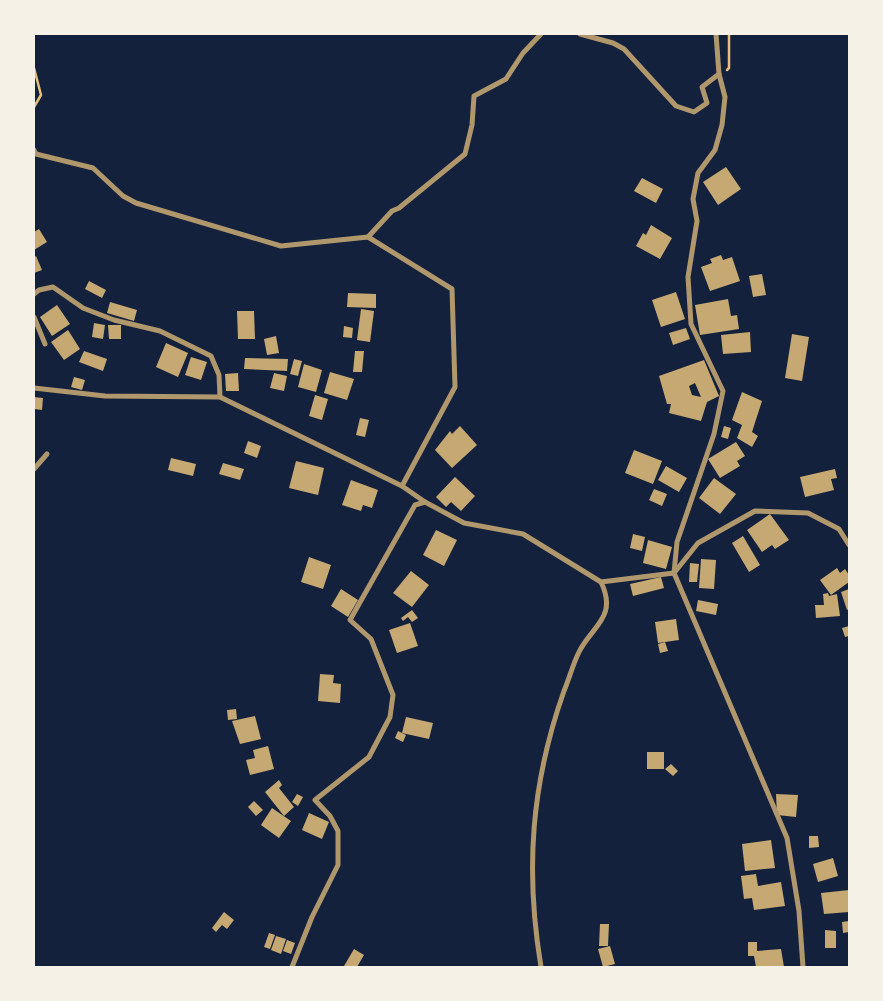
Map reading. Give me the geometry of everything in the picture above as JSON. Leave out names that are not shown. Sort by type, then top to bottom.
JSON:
[{"type":"street","points":[[368,237],[392,211],[399,208],[465,154],[472,125],[474,96],[506,79],[523,53],[542,34]]},
{"type":"street","points":[[580,34],[613,42],[624,49],[676,106],[694,112],[707,103],[702,87],[719,74]]},
{"type":"street","points":[[716,34],[719,74],[725,97],[722,125],[715,150],[698,173],[693,199],[697,221],[688,277],[691,324],[723,391],[714,434],[677,542],[674,573],[787,838],[799,911],[803,967]]},
{"type":"street","points":[[34,150],[36,154],[93,168],[123,196],[136,203],[281,246],[368,237],[452,289],[455,387],[402,486]]},
{"type":"street","points":[[34,294],[39,290],[53,287],[83,308],[114,320],[160,331],[211,356],[219,375],[220,397]]},
{"type":"street","points":[[34,317],[45,344]]},
{"type":"street","points":[[34,388],[105,396],[220,397],[402,486],[425,502],[464,523],[523,534],[601,582],[606,593],[604,619],[579,652],[557,711],[544,763],[532,837],[532,889],[541,967]]},
{"type":"street","points":[[34,469],[47,454]]},
{"type":"street","points":[[292,967],[312,917],[338,865],[338,831],[330,816],[315,800],[369,757],[390,717],[393,695],[371,639],[350,620],[415,506],[425,502]]},
{"type":"street","points":[[601,582],[674,573],[698,543],[755,511],[808,513],[838,529],[849,544]]},
{"type":"path","points":[[719,74],[729,68],[729,34]]},
{"type":"path","points":[[34,68],[41,95],[34,108]]},
{"type":"building","points":[[726,167],[741,189],[718,205],[703,182]]},
{"type":"building","points":[[642,178],[663,189],[656,203],[634,191]]},
{"type":"building","points":[[651,225],[672,238],[660,259],[636,246],[643,233],[646,235]]},
{"type":"building","points":[[39,229],[47,242],[34,250],[34,232]]},
{"type":"building","points":[[721,255],[723,260],[732,257],[740,281],[710,291],[701,267],[712,263],[710,259]]},
{"type":"building","points":[[36,256],[42,270],[34,273],[34,257]]},
{"type":"building","points":[[762,274],[766,295],[753,297],[749,276]]},
{"type":"building","points":[[89,281],[106,290],[102,298],[85,289]]},
{"type":"building","points":[[676,292],[685,319],[661,327],[652,300]]},
{"type":"building","points":[[348,293],[376,294],[376,308],[347,307]]},
{"type":"building","points":[[728,299],[731,316],[737,315],[739,329],[700,335],[695,305]]},
{"type":"building","points":[[110,302],[137,310],[134,321],[107,313]]},
{"type":"building","points":[[57,305],[70,324],[52,336],[40,317]]},
{"type":"building","points":[[361,309],[374,311],[370,342],[357,340]]},
{"type":"building","points":[[237,311],[254,311],[255,339],[238,339]]},
{"type":"building","points":[[94,323],[105,325],[103,339],[92,337]]},
{"type":"building","points":[[108,325],[121,325],[121,339],[109,339]]},
{"type":"building","points":[[344,326],[353,328],[352,338],[343,337]]},
{"type":"building","points":[[686,328],[690,339],[673,345],[669,333]]},
{"type":"building","points":[[68,330],[80,349],[64,360],[51,342]]},
{"type":"building","points":[[750,332],[751,352],[723,354],[721,335]]},
{"type":"building","points":[[792,334],[809,337],[802,381],[785,378]]},
{"type":"building","points":[[276,336],[279,353],[267,355],[264,339]]},
{"type":"building","points":[[166,343],[188,353],[178,377],[156,367]]},
{"type":"building","points":[[84,351],[107,359],[103,371],[79,362]]},
{"type":"building","points":[[355,351],[364,351],[362,372],[353,372]]},
{"type":"building","points":[[191,357],[207,362],[201,380],[185,375]]},
{"type":"building","points":[[245,358],[288,359],[287,371],[244,369]]},
{"type":"building","points":[[294,359],[302,361],[298,376],[290,374]]},
{"type":"building","points":[[704,360],[719,396],[707,402],[701,421],[669,413],[671,404],[667,404],[659,376]],"holes":[[[695,383],[701,397],[692,395],[689,386]]]},
{"type":"building","points":[[304,364],[322,370],[316,392],[298,387]]},
{"type":"building","points":[[330,372],[354,379],[347,400],[324,393]]},
{"type":"building","points":[[238,373],[239,391],[226,391],[225,374]]},
{"type":"building","points":[[274,373],[287,376],[284,391],[270,388]]},
{"type":"building","points":[[74,377],[85,380],[82,390],[71,387]]},
{"type":"building","points":[[742,392],[762,401],[752,432],[758,436],[752,447],[737,438],[742,425],[732,420]]},
{"type":"building","points":[[315,395],[328,399],[322,420],[309,416]]},
{"type":"building","points":[[34,397],[43,398],[42,410],[34,409]]},
{"type":"building","points":[[360,418],[369,420],[365,437],[356,435]]},
{"type":"building","points":[[460,426],[477,445],[452,468],[435,450],[450,431],[452,434]]},
{"type":"building","points":[[724,426],[731,428],[728,439],[721,437]]},
{"type":"building","points":[[248,441],[261,446],[257,458],[244,453]]},
{"type":"building","points":[[736,442],[745,456],[737,461],[740,466],[720,478],[708,459]]},
{"type":"building","points":[[634,450],[662,461],[653,484],[625,473]]},
{"type":"building","points":[[171,458],[196,464],[193,476],[168,470]]},
{"type":"building","points":[[296,461],[324,468],[318,495],[289,488]]},
{"type":"building","points":[[223,463],[244,469],[240,480],[219,474]]},
{"type":"building","points":[[666,466],[687,478],[679,492],[658,480]]},
{"type":"building","points":[[835,469],[837,478],[831,479],[834,490],[805,497],[800,477]]},
{"type":"building","points":[[455,477],[475,496],[461,511],[451,502],[446,507],[436,497]]},
{"type":"building","points":[[714,478],[736,494],[720,514],[699,498]]},
{"type":"building","points":[[351,480],[378,490],[372,508],[363,505],[361,511],[342,505]]},
{"type":"building","points":[[654,489],[667,494],[662,506],[649,500]]},
{"type":"building","points":[[770,514],[789,540],[775,549],[772,545],[762,552],[747,530]]},
{"type":"building","points":[[436,530],[457,540],[444,566],[423,555]]},
{"type":"building","points":[[633,534],[645,537],[642,551],[630,548]]},
{"type":"building","points":[[743,536],[760,565],[749,572],[732,543]]},
{"type":"building","points":[[648,540],[672,547],[666,569],[643,563]]},
{"type":"building","points":[[309,557],[331,565],[323,589],[301,582]]},
{"type":"building","points":[[701,559],[716,560],[714,589],[699,588]]},
{"type":"building","points":[[690,563],[699,564],[697,582],[689,582]]},
{"type":"building","points":[[837,568],[840,573],[845,569],[849,575],[849,582],[831,595],[820,580]]},
{"type":"building","points":[[411,571],[429,585],[412,607],[393,593]]},
{"type":"building","points":[[661,577],[664,588],[633,596],[630,584]]},
{"type":"building","points":[[341,589],[358,600],[348,617],[331,606]]},
{"type":"building","points":[[849,589],[849,609],[847,610],[841,592]]},
{"type":"building","points":[[828,593],[829,596],[837,594],[840,616],[816,618],[815,605],[824,605],[823,594]]},
{"type":"building","points":[[698,600],[718,604],[716,615],[696,611]]},
{"type":"building","points":[[412,610],[418,618],[412,622],[408,617],[403,621],[401,618]]},
{"type":"building","points":[[676,619],[679,640],[658,643],[655,622]]},
{"type":"building","points":[[410,623],[418,646],[397,653],[389,630]]},
{"type":"building","points":[[849,626],[849,636],[845,637],[842,628]]},
{"type":"building","points":[[665,642],[668,651],[660,653],[658,644]]},
{"type":"building","points":[[320,674],[334,675],[333,683],[341,684],[340,703],[318,701]]},
{"type":"building","points":[[236,709],[237,719],[228,720],[227,710]]},
{"type":"building","points":[[255,716],[261,739],[240,744],[232,721]]},
{"type":"building","points":[[406,717],[433,723],[429,739],[402,733]]},
{"type":"building","points":[[398,731],[406,735],[403,742],[395,738]]},
{"type":"building","points":[[268,746],[274,769],[250,775],[246,760],[255,758],[253,750]]},
{"type":"building","points":[[647,752],[664,752],[664,769],[647,769]]},
{"type":"building","points":[[671,764],[678,771],[673,776],[665,769]]},
{"type":"building","points":[[279,780],[282,785],[279,788],[294,807],[284,816],[265,792]]},
{"type":"building","points":[[297,794],[303,797],[298,806],[292,802]]},
{"type":"building","points":[[776,794],[798,795],[796,817],[777,815]]},
{"type":"building","points":[[254,801],[263,810],[256,816],[248,807]]},
{"type":"building","points":[[272,808],[291,821],[279,838],[261,825]]},
{"type":"building","points":[[309,813],[329,822],[322,839],[302,830]]},
{"type":"building","points":[[809,836],[818,836],[819,847],[809,848]]},
{"type":"building","points":[[771,840],[775,868],[745,871],[742,844]]},
{"type":"building","points":[[833,858],[838,876],[818,882],[813,864]]},
{"type":"building","points":[[756,874],[758,886],[781,882],[785,906],[754,910],[752,898],[744,899],[741,876]]},
{"type":"building","points":[[849,890],[849,912],[824,914],[821,893]]},
{"type":"building","points":[[224,912],[234,920],[227,929],[222,925],[216,932],[212,928]]},
{"type":"building","points":[[849,921],[849,932],[843,933],[842,922]]},
{"type":"building","points":[[600,924],[609,924],[608,946],[599,946]]},
{"type":"building","points":[[825,930],[836,931],[836,948],[825,948]]},
{"type":"building","points":[[269,933],[275,935],[270,949],[264,947]]},
{"type":"building","points":[[276,936],[286,939],[281,954],[271,950]]},
{"type":"building","points":[[287,940],[295,943],[291,954],[283,951]]},
{"type":"building","points":[[748,942],[757,942],[757,951],[781,949],[784,967],[756,967],[754,956],[748,956]]},
{"type":"building","points":[[610,946],[615,964],[603,967],[598,949]]},
{"type":"building","points":[[354,949],[364,955],[357,967],[344,966]]}]
